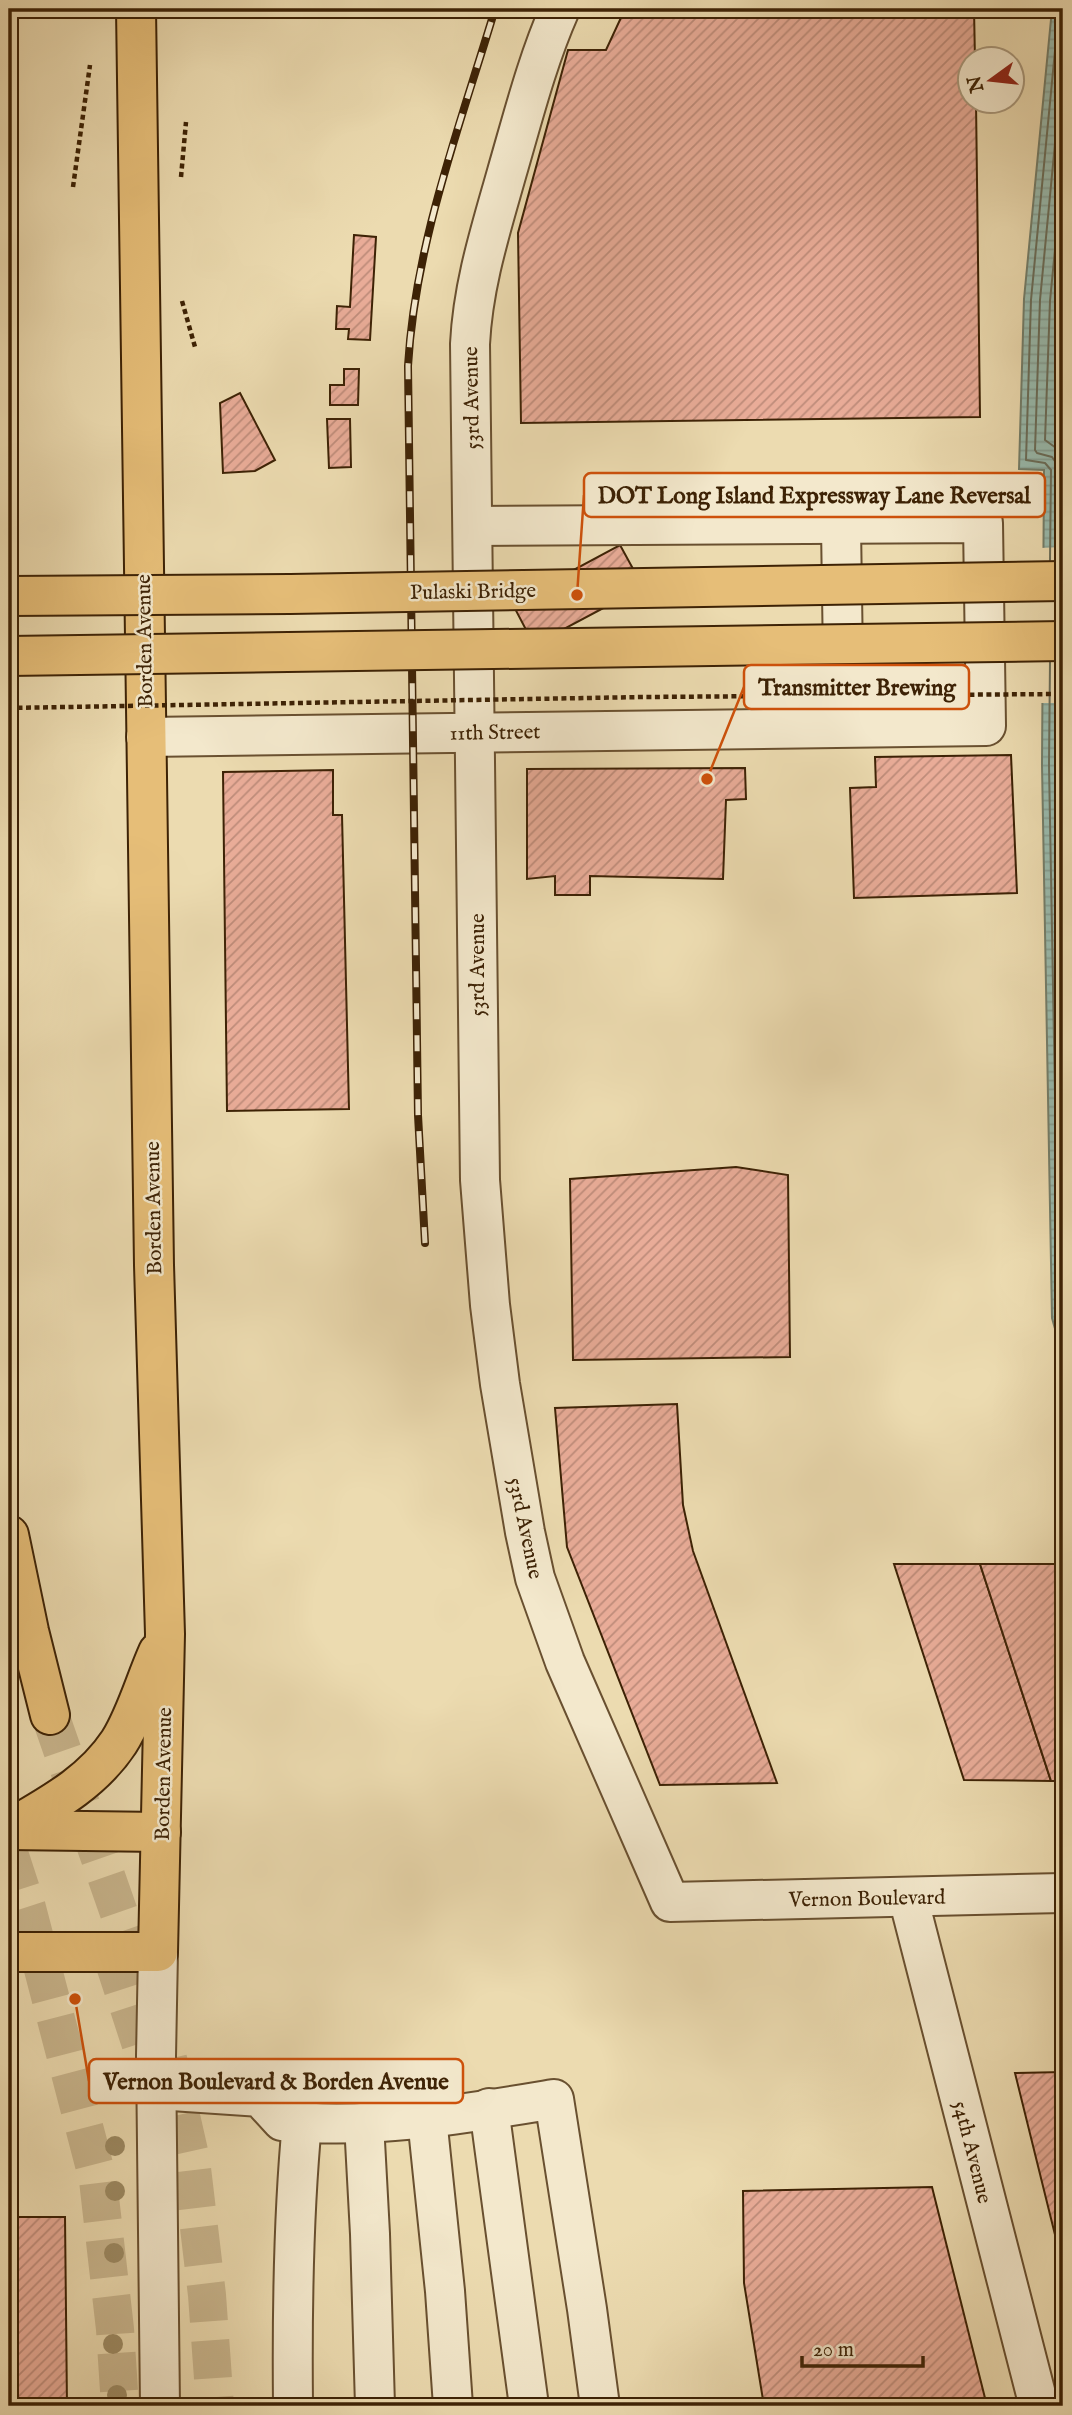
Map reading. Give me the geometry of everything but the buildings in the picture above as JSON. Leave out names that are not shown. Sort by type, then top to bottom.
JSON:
[{"type":"main road","name":"Borden Avenue","points":[[136,9],[155,1309],[165,1634],[158,1952]]},
{"type":"main road","name":"Pulaski Bridge","points":[[9,596],[1063,580]]},
{"type":"main road","points":[[9,608],[38,611],[144,610]]},
{"type":"main road","points":[[9,656],[1063,641]]},
{"type":"main road","points":[[9,679],[20,671],[44,665],[145,665]]},
{"type":"main road","points":[[9,1535],[29,1631],[42,1717],[9,1629]]},
{"type":"main road","points":[[9,1829],[68,1794],[106,1759],[120,1740],[165,1634]]},
{"type":"main road","points":[[9,1829],[161,1832]]},
{"type":"main road","points":[[9,1952],[158,1952]]},
{"type":"street","name":"53rd Avenue","points":[[561,9],[535,74],[484,251],[472,312],[470,344],[480,1180],[490,1305],[509,1444],[535,1578],[548,1619],[670,1902]]},
{"type":"street","name":"11th Street","points":[[146,737],[986,726],[983,523],[841,526],[473,526]]},
{"type":"street","points":[[841,526],[844,727]]},
{"type":"street","name":"Vernon Boulevard","points":[[670,1902],[1063,1893]]},
{"type":"street","name":"54th Avenue","points":[[908,1897],[1039,2406]]},
{"type":"street","name":"Borden Avenue","points":[[158,1952],[160,2406]]},
{"type":"street","points":[[157,2090],[260,2097],[282,2120],[302,2123],[364,2123],[427,2118],[554,2099],[593,2344],[600,2406]]},
{"type":"street","points":[[489,2109],[529,2406]]},
{"type":"street","points":[[427,2118],[445,2291],[453,2406]]},
{"type":"street","points":[[293,2406],[294,2222],[302,2123]]},
{"type":"street","points":[[364,2123],[371,2247],[375,2406]]},
{"type":"path","points":[[73,187],[90,65]]},
{"type":"path","points":[[9,708],[657,697],[1063,694]]},
{"type":"water","points":[[1052,9],[1063,9],[1063,1357],[1052,1318],[1042,765],[1044,470],[1019,469],[1024,299]]},
{"type":"pier","points":[[1063,547],[1063,703],[1039,703],[1040,548]]},
{"type":"tunnel","points":[[50,1715],[143,1982]]},
{"type":"tunnel","points":[[9,1853],[27,1908],[98,2180],[115,2329],[120,2406]]},
{"type":"tunnel","points":[[111,1953],[141,2045],[150,2083]]},
{"type":"tunnel","points":[[168,2059],[191,2160],[207,2295],[215,2406]]},
{"type":"railway","points":[[425,1243],[418,1115],[408,366],[412,320],[429,230],[495,9]]},
{"type":"place","name":"DOT Long Island Expressway Lane Reversal","points":[[577,595]]},
{"type":"place","name":"Transmitter Brewing","points":[[707,779]]},
{"type":"place","name":"Vernon Boulevard & Borden Avenue","points":[[75,1999]]}]
